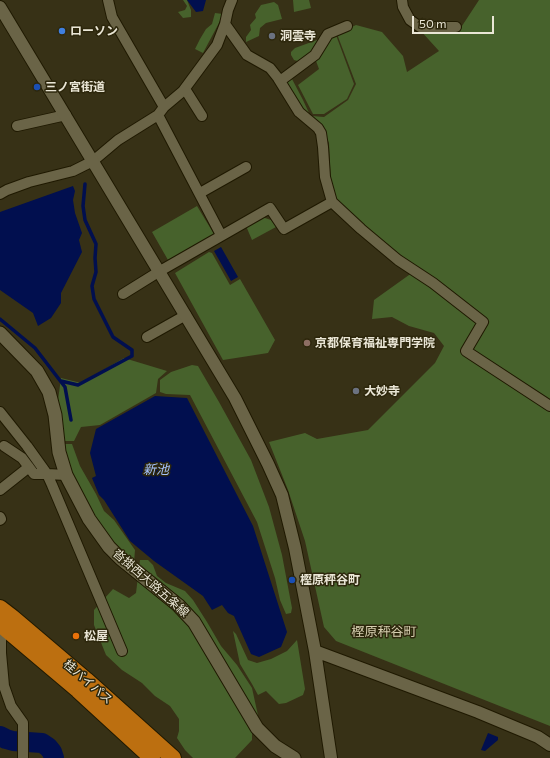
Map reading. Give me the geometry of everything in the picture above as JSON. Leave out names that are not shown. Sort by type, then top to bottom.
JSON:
[{"type":"highway","name":"桂バイパス","points":[[0,608],[6,624],[152,758]]},
{"type":"highway","name":"桂バイパス","points":[[6,624],[86,680],[173,758]]},
{"type":"main road","name":"沓掛西大路五条線","points":[[0,333],[37,372],[49,392],[55,415],[59,452],[66,475],[89,519],[109,547],[121,559],[178,605],[194,622],[257,728],[274,746],[294,758]]},
{"type":"street","points":[[108,0],[112,17],[161,111],[200,193],[222,235]]},
{"type":"street","points":[[0,194],[29,182],[73,171],[93,161],[118,140],[161,111],[185,89],[217,45],[232,0]]},
{"type":"street","points":[[402,0],[403,7],[410,20],[420,27],[456,27]]},
{"type":"street","points":[[0,6],[235,398],[282,495],[295,548],[315,651],[331,758]]},
{"type":"street","points":[[225,24],[247,55],[270,68],[299,112],[318,128],[321,133],[325,177],[332,202],[398,260],[433,283],[483,322],[466,351],[550,406]]},
{"type":"street","points":[[280,81],[315,55],[328,34],[347,26]]},
{"type":"street","points":[[185,89],[202,116]]},
{"type":"street","points":[[17,126],[66,115]]},
{"type":"street","points":[[200,193],[246,167]]},
{"type":"street","points":[[123,294],[270,208],[284,229],[332,202]]},
{"type":"street","points":[[147,337],[186,315]]},
{"type":"street","points":[[0,412],[47,474],[122,651]]},
{"type":"street","points":[[4,446],[22,458],[34,474],[66,475]]},
{"type":"street","points":[[0,490],[29,467]]},
{"type":"street","points":[[6,624],[1,636],[4,686],[11,706],[23,723],[23,758]]},
{"type":"street","points":[[315,651],[478,712],[538,737],[550,745]]},
{"type":"green space","points":[[183,0],[187,0],[191,10],[191,17],[183,18],[178,12],[185,10],[187,6]]},
{"type":"green space","points":[[293,0],[309,0],[311,8],[294,12]]},
{"type":"green space","points":[[479,0],[550,0],[550,726],[336,641],[324,627],[305,541],[288,490],[269,442],[305,433],[317,439],[368,430],[435,363],[444,346],[434,333],[409,326],[392,317],[372,319],[374,300],[416,270],[340,207],[331,186],[329,143],[322,128],[312,116],[324,117],[348,100],[356,84],[337,34],[356,25],[382,32],[403,56],[407,72],[439,51],[420,30],[460,29]]},
{"type":"green space","points":[[274,2],[278,5],[282,19],[266,23],[260,28],[259,36],[246,42],[246,37],[251,30],[250,25],[256,18],[255,14],[261,5]]},
{"type":"green space","points":[[215,13],[223,14],[203,53],[195,49],[206,29],[212,24]]},
{"type":"green space","points":[[336,35],[354,84],[347,99],[324,114],[313,114],[298,85],[319,69],[316,61],[330,38]]},
{"type":"green space","points":[[317,40],[318,44],[301,62],[294,60],[291,52],[295,48]]},
{"type":"green space","points":[[292,79],[309,113],[303,112],[285,84]]},
{"type":"green space","points":[[197,206],[214,234],[168,260],[152,232]]},
{"type":"green space","points":[[262,217],[271,220],[276,227],[252,240],[246,226]]},
{"type":"green space","points":[[209,252],[212,253],[230,285],[240,279],[275,340],[268,353],[223,360],[175,273]]},
{"type":"green space","points":[[124,358],[167,371],[158,379],[156,393],[100,425],[81,427],[74,441],[63,441],[58,400],[61,378],[81,383]]},
{"type":"green space","points":[[192,365],[198,366],[251,460],[269,507],[282,555],[292,608],[291,613],[286,614],[280,600],[275,578],[257,522],[190,395],[166,394],[160,392],[160,380],[171,372]]},
{"type":"green space","points":[[63,444],[72,444],[80,466],[104,511],[114,520],[135,550],[134,562],[111,543],[90,512],[67,468]]},
{"type":"green space","points":[[140,560],[148,560],[153,565],[157,576],[166,583],[185,591],[193,600],[221,646],[237,665],[252,688],[259,720],[252,733],[252,740],[235,758],[193,758],[185,750],[177,738],[179,731],[179,719],[170,706],[155,696],[142,683],[122,670],[106,655],[94,625],[94,610],[113,589],[129,598],[136,593]]},
{"type":"green space","points":[[233,631],[236,634],[248,660],[257,663],[271,659],[287,651],[297,640],[305,689],[303,695],[286,703],[279,704],[266,691],[258,695],[240,664]]},
{"type":"water","points":[[187,0],[206,0],[203,11],[196,12]]},
{"type":"water","points":[[73,186],[75,191],[73,200],[75,213],[82,233],[79,240],[82,252],[61,293],[61,303],[51,318],[38,326],[33,313],[0,290],[0,212]]},
{"type":"water","points":[[221,247],[238,277],[231,281],[214,251]]},
{"type":"water","name":"新池","points":[[155,396],[187,398],[253,526],[287,632],[281,647],[259,657],[251,654],[234,616],[228,613],[222,605],[212,610],[203,596],[154,561],[130,541],[104,500],[99,495],[92,478],[96,476],[90,453],[96,429]]},
{"type":"water","points":[[488,733],[498,737],[498,740],[485,751],[481,750]]},
{"type":"waterway","points":[[61,381],[78,385],[132,356],[132,350],[113,337],[94,299],[92,286],[96,272],[96,244],[85,220],[83,206],[85,184]]},
{"type":"waterway","points":[[0,319],[35,348],[65,387],[71,420]]},
{"type":"waterway","points":[[0,736],[13,741],[42,743],[48,747],[54,758]]},
{"type":"place","name":"ローソン","points":[[62,31]]},
{"type":"place","name":"洞雲寺","points":[[272,36]]},
{"type":"place","name":"三ノ宮街道","points":[[37,87]]},
{"type":"place","name":"京都保育福祉専門学院","points":[[307,343]]},
{"type":"place","name":"大妙寺","points":[[356,391]]},
{"type":"place","name":"樫原秤谷町","points":[[292,580]]},
{"type":"place","name":"松屋","points":[[76,636]]},
{"type":"district","name":"樫原秤谷町","points":[[384,632]]}]
